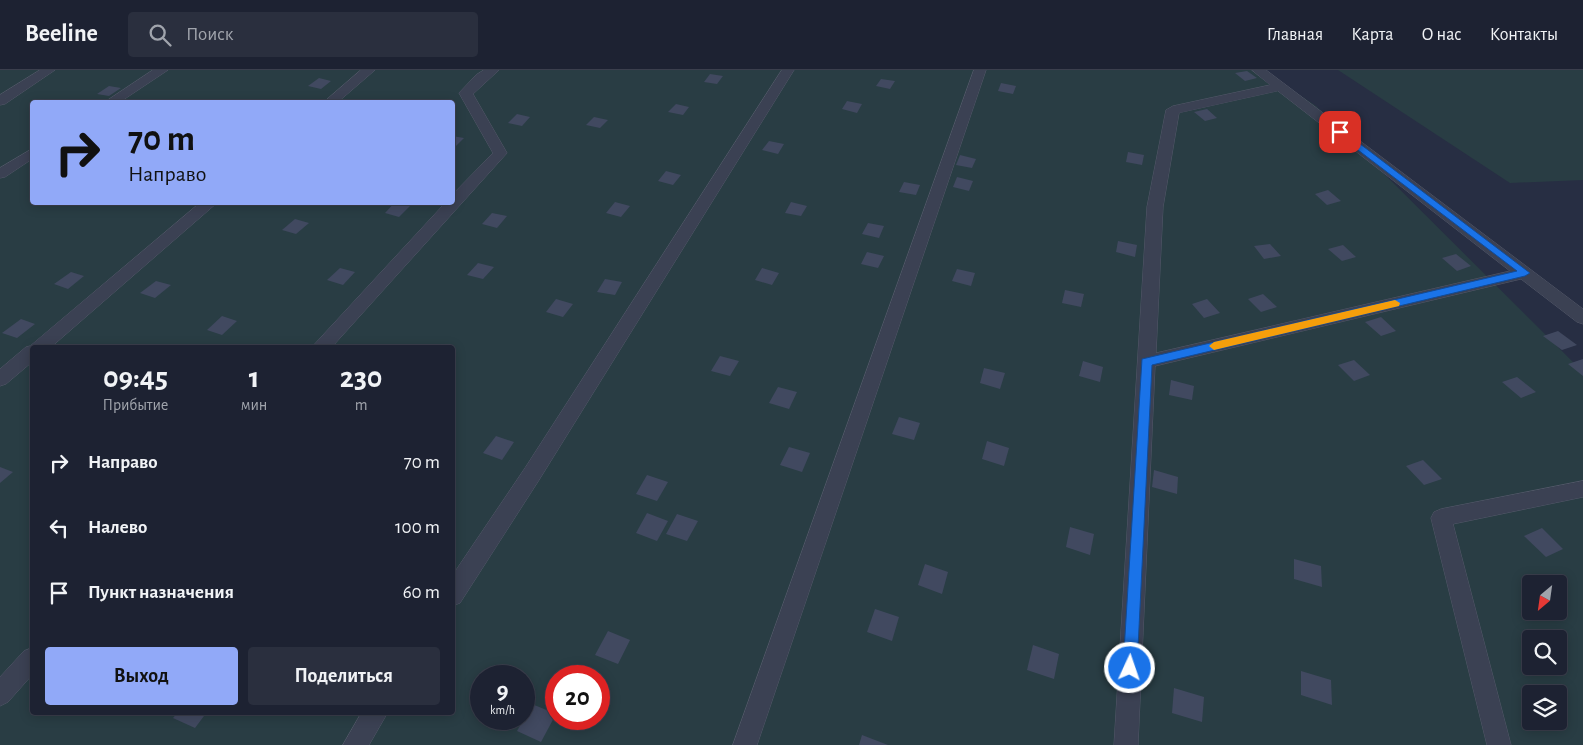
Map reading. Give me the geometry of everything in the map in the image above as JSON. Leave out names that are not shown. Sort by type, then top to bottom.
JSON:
[{"type":"lane","points":[[0,101],[49,70]]},
{"type":"lane","points":[[115,100],[162,70]]},
{"type":"lane","points":[[332,100],[369,70]]},
{"type":"lane","points":[[455,202],[500,153],[466,93],[493,70]]},
{"type":"lane","points":[[455,591],[532,474],[788,70]]},
{"type":"lane","points":[[745,745],[980,70]]},
{"type":"lane","points":[[1258,70],[1583,318]]},
{"type":"lane","points":[[1126,745],[1155,207],[1173,110],[1280,86]]},
{"type":"lane","points":[[0,174],[30,155]]},
{"type":"lane","points":[[42,345],[207,205]]},
{"type":"lane","points":[[323,345],[452,205]]},
{"type":"lane","points":[[1146,362],[1525,273]]},
{"type":"lane","points":[[0,379],[30,354]]},
{"type":"lane","points":[[1499,745],[1441,518],[1583,489]]},
{"type":"lane","points":[[0,694],[30,661]]},
{"type":"lane","points":[[355,745],[374,715]]},
{"type":"shaded area","points":[[0,70],[1262,70],[1316,106],[1583,372],[1583,745],[0,745]]},
{"type":"shaded area","points":[[1338,70],[1583,70],[1583,180],[1510,183]]},
{"type":"building","points":[[1247,71],[1257,78],[1245,81],[1235,73]]},
{"type":"building","points":[[710,74],[723,76],[717,84],[704,82]]},
{"type":"building","points":[[319,78],[331,81],[321,89],[308,86]]},
{"type":"building","points":[[881,79],[895,81],[890,89],[876,86]]},
{"type":"building","points":[[1001,83],[1016,86],[1013,94],[998,91]]},
{"type":"building","points":[[109,86],[121,88],[109,96],[97,94]]},
{"type":"building","points":[[847,101],[862,104],[857,113],[842,109]]},
{"type":"building","points":[[676,104],[689,107],[683,115],[668,112]]},
{"type":"building","points":[[1207,109],[1217,118],[1205,121],[1194,112]]},
{"type":"building","points":[[517,114],[530,117],[522,126],[508,123]]},
{"type":"building","points":[[594,117],[608,120],[600,128],[586,125]]},
{"type":"building","points":[[455,136],[464,138],[455,147]]},
{"type":"building","points":[[769,141],[784,144],[778,154],[762,150]]},
{"type":"building","points":[[1128,152],[1144,155],[1142,165],[1126,162]]},
{"type":"building","points":[[960,155],[976,159],[972,168],[956,165]]},
{"type":"building","points":[[666,171],[681,175],[673,185],[658,181]]},
{"type":"building","points":[[957,177],[973,181],[969,191],[953,187]]},
{"type":"building","points":[[904,182],[920,185],[916,195],[899,192]]},
{"type":"building","points":[[1328,190],[1341,201],[1327,205],[1315,194]]},
{"type":"building","points":[[615,202],[630,206],[621,217],[606,213]]},
{"type":"building","points":[[791,202],[807,206],[801,216],[785,213]]},
{"type":"building","points":[[392,205],[410,206],[399,217],[385,213]]},
{"type":"building","points":[[492,213],[507,216],[497,228],[482,224]]},
{"type":"building","points":[[295,219],[309,223],[296,234],[282,230]]},
{"type":"building","points":[[868,223],[884,226],[879,238],[862,234]]},
{"type":"building","points":[[1118,241],[1137,245],[1135,257],[1116,252]]},
{"type":"building","points":[[1270,244],[1281,256],[1264,259],[1254,246]]},
{"type":"building","points":[[1343,245],[1356,257],[1342,261],[1328,249]]},
{"type":"building","points":[[867,252],[884,256],[878,268],[861,264]]},
{"type":"building","points":[[1456,254],[1471,266],[1457,271],[1442,258]]},
{"type":"building","points":[[478,263],[494,267],[483,279],[467,275]]},
{"type":"building","points":[[340,268],[355,272],[343,285],[327,280]]},
{"type":"building","points":[[762,268],[779,273],[772,285],[755,280]]},
{"type":"building","points":[[957,269],[975,273],[971,286],[952,281]]},
{"type":"building","points":[[71,272],[84,276],[68,289],[54,284]]},
{"type":"building","points":[[605,279],[622,282],[615,295],[597,292]]},
{"type":"building","points":[[156,281],[171,285],[155,298],[140,293]]},
{"type":"building","points":[[1065,290],[1084,294],[1081,307],[1062,303]]},
{"type":"building","points":[[1263,294],[1277,307],[1261,312],[1248,299]]},
{"type":"building","points":[[556,299],[573,304],[563,317],[546,312]]},
{"type":"building","points":[[1207,299],[1220,313],[1204,318],[1192,304]]},
{"type":"building","points":[[222,316],[237,321],[222,335],[207,330]]},
{"type":"building","points":[[1381,317],[1396,331],[1381,336],[1365,322]]},
{"type":"building","points":[[21,319],[35,324],[17,338],[2,333]]},
{"type":"building","points":[[1558,331],[1577,345],[1562,350],[1543,336]]},
{"type":"building","points":[[720,356],[739,361],[730,376],[711,371]]},
{"type":"building","points":[[1583,359],[1583,376],[1568,364]]},
{"type":"building","points":[[1354,360],[1370,375],[1354,381],[1338,365]]},
{"type":"building","points":[[1083,361],[1103,367],[1100,382],[1079,376]]},
{"type":"building","points":[[984,368],[1005,373],[1000,389],[980,383]]},
{"type":"building","points":[[1517,377],[1536,392],[1521,398],[1502,382]]},
{"type":"building","points":[[1171,380],[1194,386],[1192,400],[1169,395]]},
{"type":"building","points":[[778,387],[797,392],[789,409],[769,403]]},
{"type":"building","points":[[899,417],[920,423],[914,440],[892,434]]},
{"type":"building","points":[[496,436],[514,442],[502,460],[483,453]]},
{"type":"building","points":[[987,441],[1009,448],[1004,466],[982,459]]},
{"type":"building","points":[[789,447],[810,453],[802,472],[780,465]]},
{"type":"building","points":[[1423,460],[1442,479],[1424,485],[1406,466]]},
{"type":"building","points":[[0,467],[13,472],[0,483]]},
{"type":"building","points":[[1154,470],[1178,477],[1177,494],[1152,487]]},
{"type":"building","points":[[647,475],[668,482],[657,501],[636,494]]},
{"type":"building","points":[[647,513],[668,521],[657,541],[636,533]]},
{"type":"building","points":[[677,514],[698,521],[687,541],[666,534]]},
{"type":"building","points":[[1070,527],[1094,534],[1090,555],[1066,547]]},
{"type":"building","points":[[1542,528],[1563,549],[1546,557],[1524,536]]},
{"type":"building","points":[[1294,559],[1321,566],[1322,587],[1294,579]]},
{"type":"building","points":[[925,564],[948,572],[942,594],[918,585]]},
{"type":"building","points":[[875,609],[899,617],[892,641],[867,632]]},
{"type":"building","points":[[608,631],[630,640],[618,664],[595,655]]},
{"type":"building","points":[[1033,645],[1059,654],[1054,679],[1027,670]]},
{"type":"building","points":[[1301,671],[1331,680],[1332,705],[1301,695]]},
{"type":"building","points":[[1174,688],[1204,697],[1202,722],[1172,713]]},
{"type":"building","points":[[535,705],[545,709],[545,730],[547,730],[541,742],[517,731],[535,730]]},
{"type":"building","points":[[176,715],[205,715],[195,728],[173,718]]},
{"type":"building","points":[[862,735],[888,745],[859,745]]},
{"type":"slow traffic","points":[[1214,346],[1395,303]]},
{"type":"route","points":[[1130,668],[1146,362],[1525,273],[1340,132]]}]
